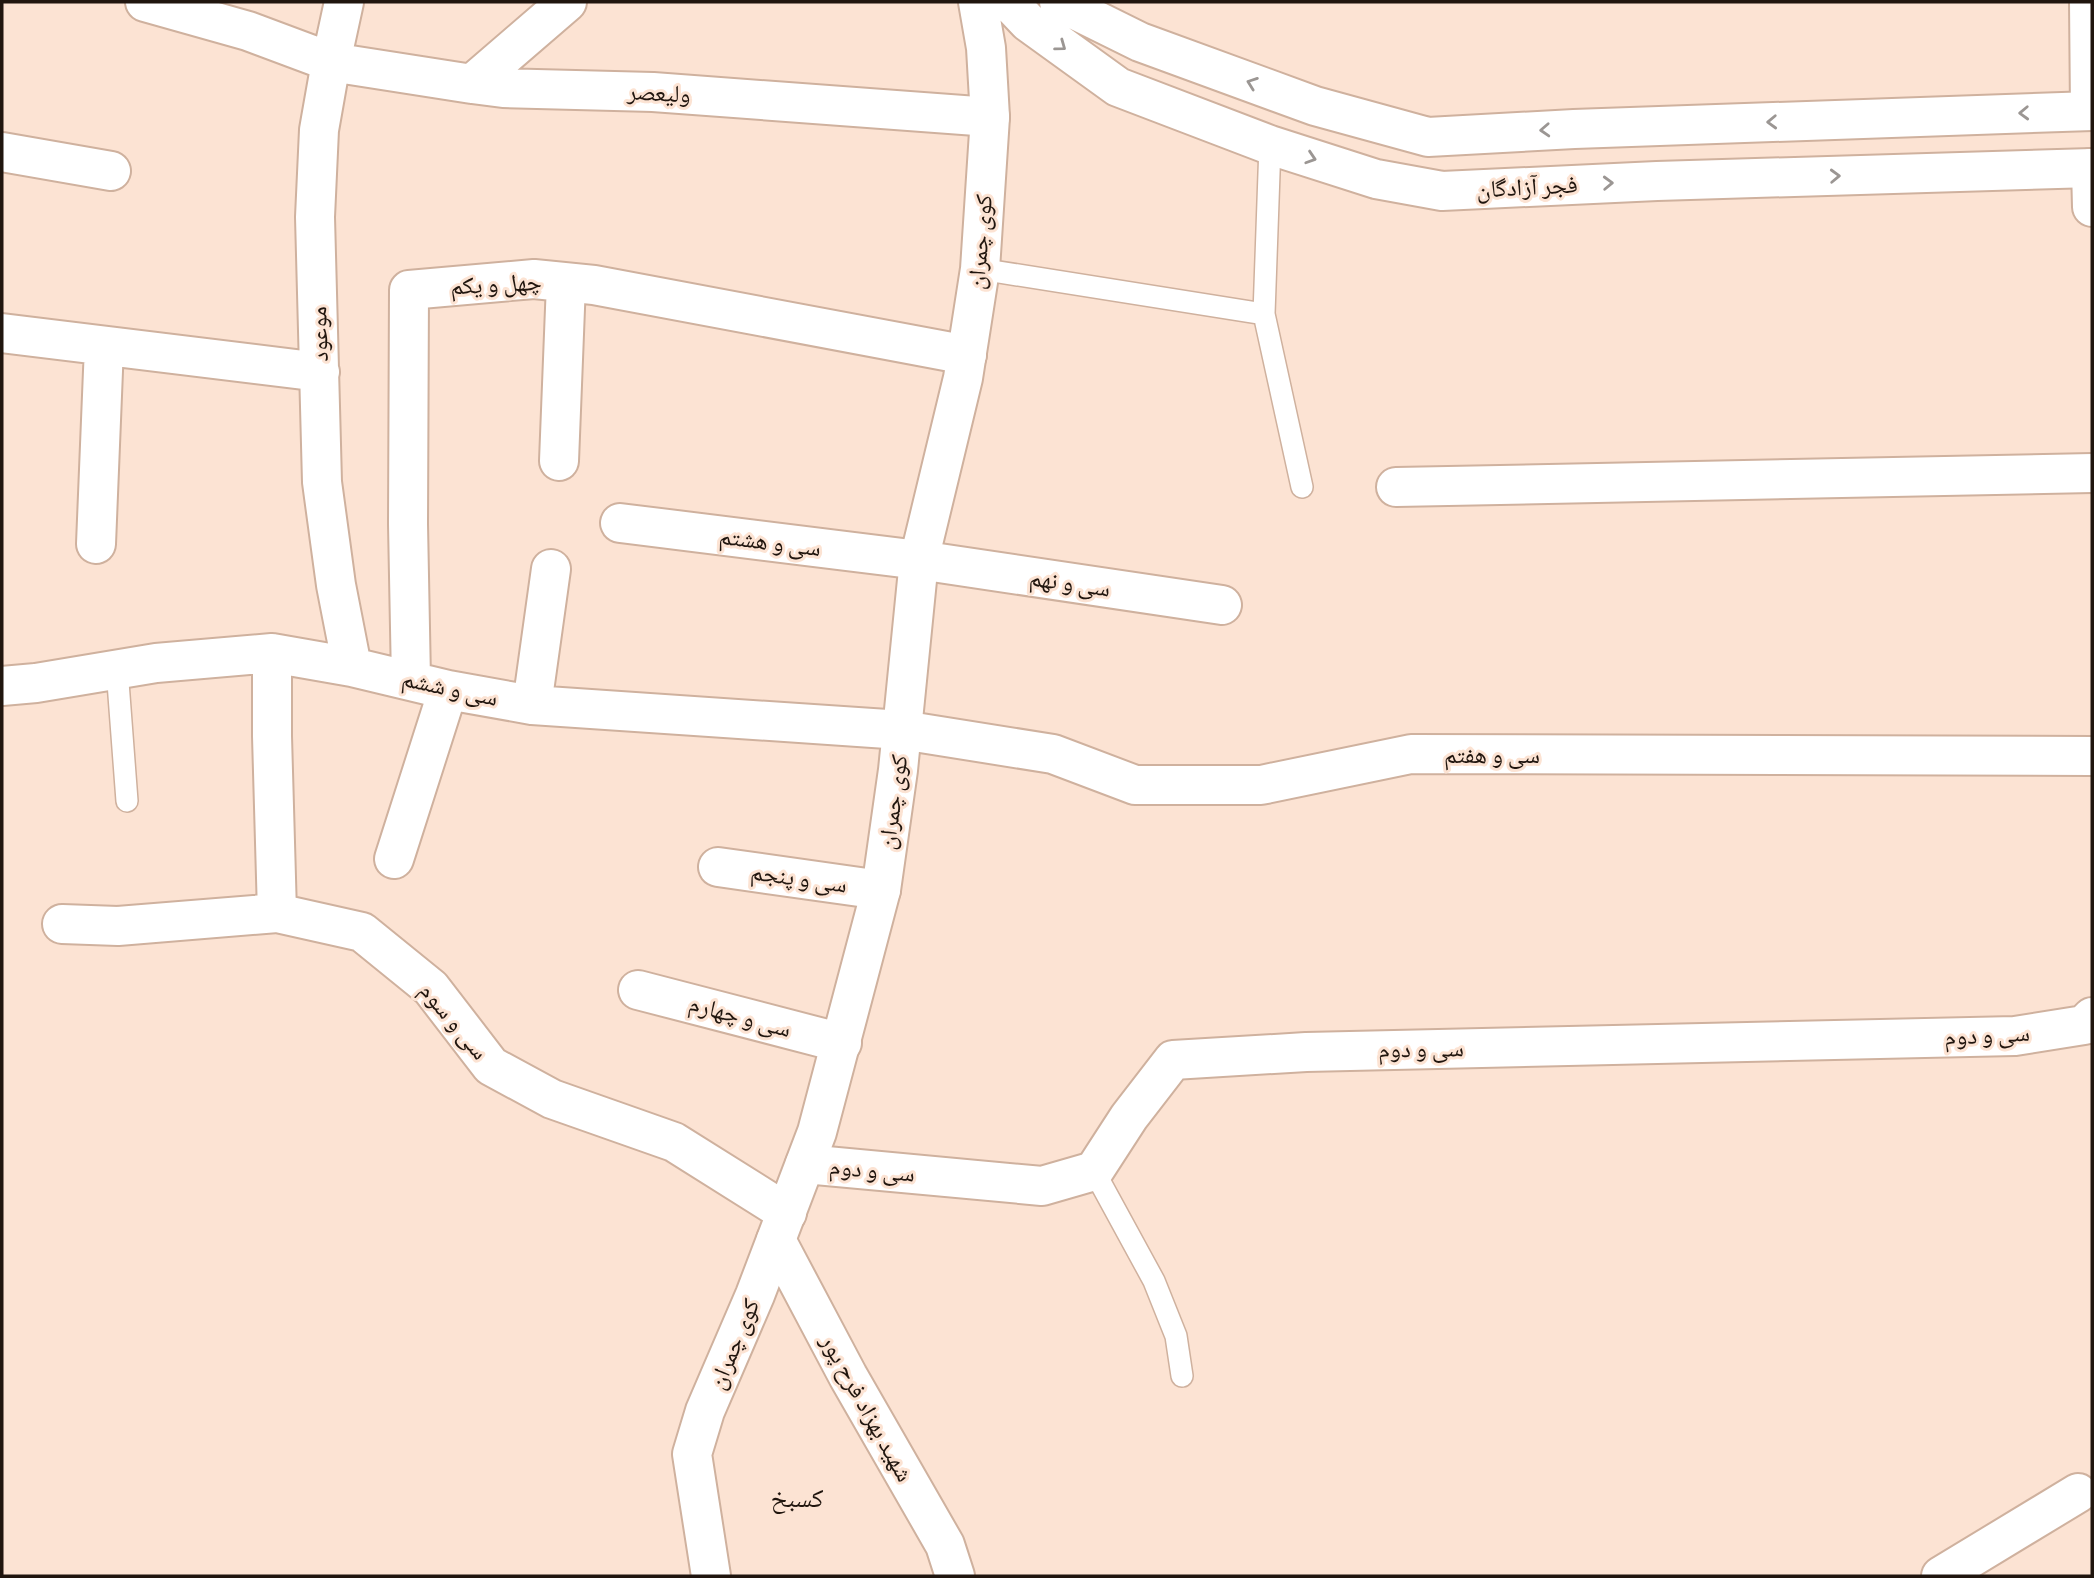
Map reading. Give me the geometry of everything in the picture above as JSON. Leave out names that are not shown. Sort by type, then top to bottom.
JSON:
[{"type":"street","name":"ولیعصر","points":[[145,2],[248,31],[331,62],[472,84],[503,88],[653,92],[990,117]]},
{"type":"street","name":"موعود","points":[[344,2],[319,130],[315,218],[323,482],[336,586],[352,667]]},
{"type":"street","points":[[472,84],[566,2]]},
{"type":"street","name":"کوی چمران","points":[[711,1576],[692,1454],[705,1411],[755,1295],[817,1132],[881,890],[898,770],[919,561],[963,378],[980,269],[990,117],[986,48],[978,2]]},
{"type":"street","name":"فجر آزادگان","points":[[1009,2],[1028,22],[1118,87],[1270,145],[1376,179],[1442,191],[2092,168]]},
{"type":"street","points":[[1059,2],[1140,42],[1315,106],[1428,137],[1574,128],[2091,111]]},
{"type":"street","points":[[2089,2],[2092,207]]},
{"type":"street","points":[[1118,87],[1140,42]]},
{"type":"street","points":[[2,152],[111,171]]},
{"type":"street","name":"چهل و یکم","points":[[411,680],[408,524],[409,290],[534,279],[566,282],[967,355]]},
{"type":"street","points":[[559,461],[566,282]]},
{"type":"street","points":[[2,333],[320,372]]},
{"type":"street","points":[[96,544],[104,346]]},
{"type":"street","points":[[1396,487],[2092,473]]},
{"type":"street","name":"سی و هشتم","points":[[620,523],[919,561]]},
{"type":"street","name":"سی و نهم","points":[[919,561],[1222,605]]},
{"type":"street","points":[[533,705],[551,569]]},
{"type":"street","points":[[272,653],[277,913]]},
{"type":"street","name":"سی و ششم","points":[[2,686],[156,663],[272,653],[533,705],[902,730]]},
{"type":"street","points":[[394,859],[448,690]]},
{"type":"street","name":"سی و هفتم","points":[[902,730],[1053,754],[1135,785],[1261,785],[1411,754],[2092,757]]},
{"type":"street","name":"سی و پنجم","points":[[718,867],[881,890]]},
{"type":"street","name":"سی و سوم","points":[[61,924],[118,926],[277,913],[362,932],[431,988],[491,1066],[552,1099],[674,1142],[781,1226]]},
{"type":"street","name":"سی و چهارم","points":[[638,990],[842,1042]]},
{"type":"street","name":"سی و دوم","points":[[805,1164],[1042,1186],[1094,1171],[1129,1117],[1173,1060],[1306,1052],[2015,1036],[2084,1025],[2092,1017]]},
{"type":"street","name":"شهید بهزاد فرح پور","points":[[781,1226],[848,1376],[945,1545],[955,1576]]},
{"type":"street","points":[[1941,1576],[2078,1493]]},
{"type":"lane","points":[[1270,145],[1264,314],[1301,487]]},
{"type":"lane","points":[[980,269],[1264,314]]},
{"type":"lane","points":[[117,669],[127,801]]},
{"type":"lane","points":[[1094,1171],[1154,1281],[1176,1336],[1182,1376]]},
{"type":"district","name":"کسبخ","points":[[797,1498]]}]
